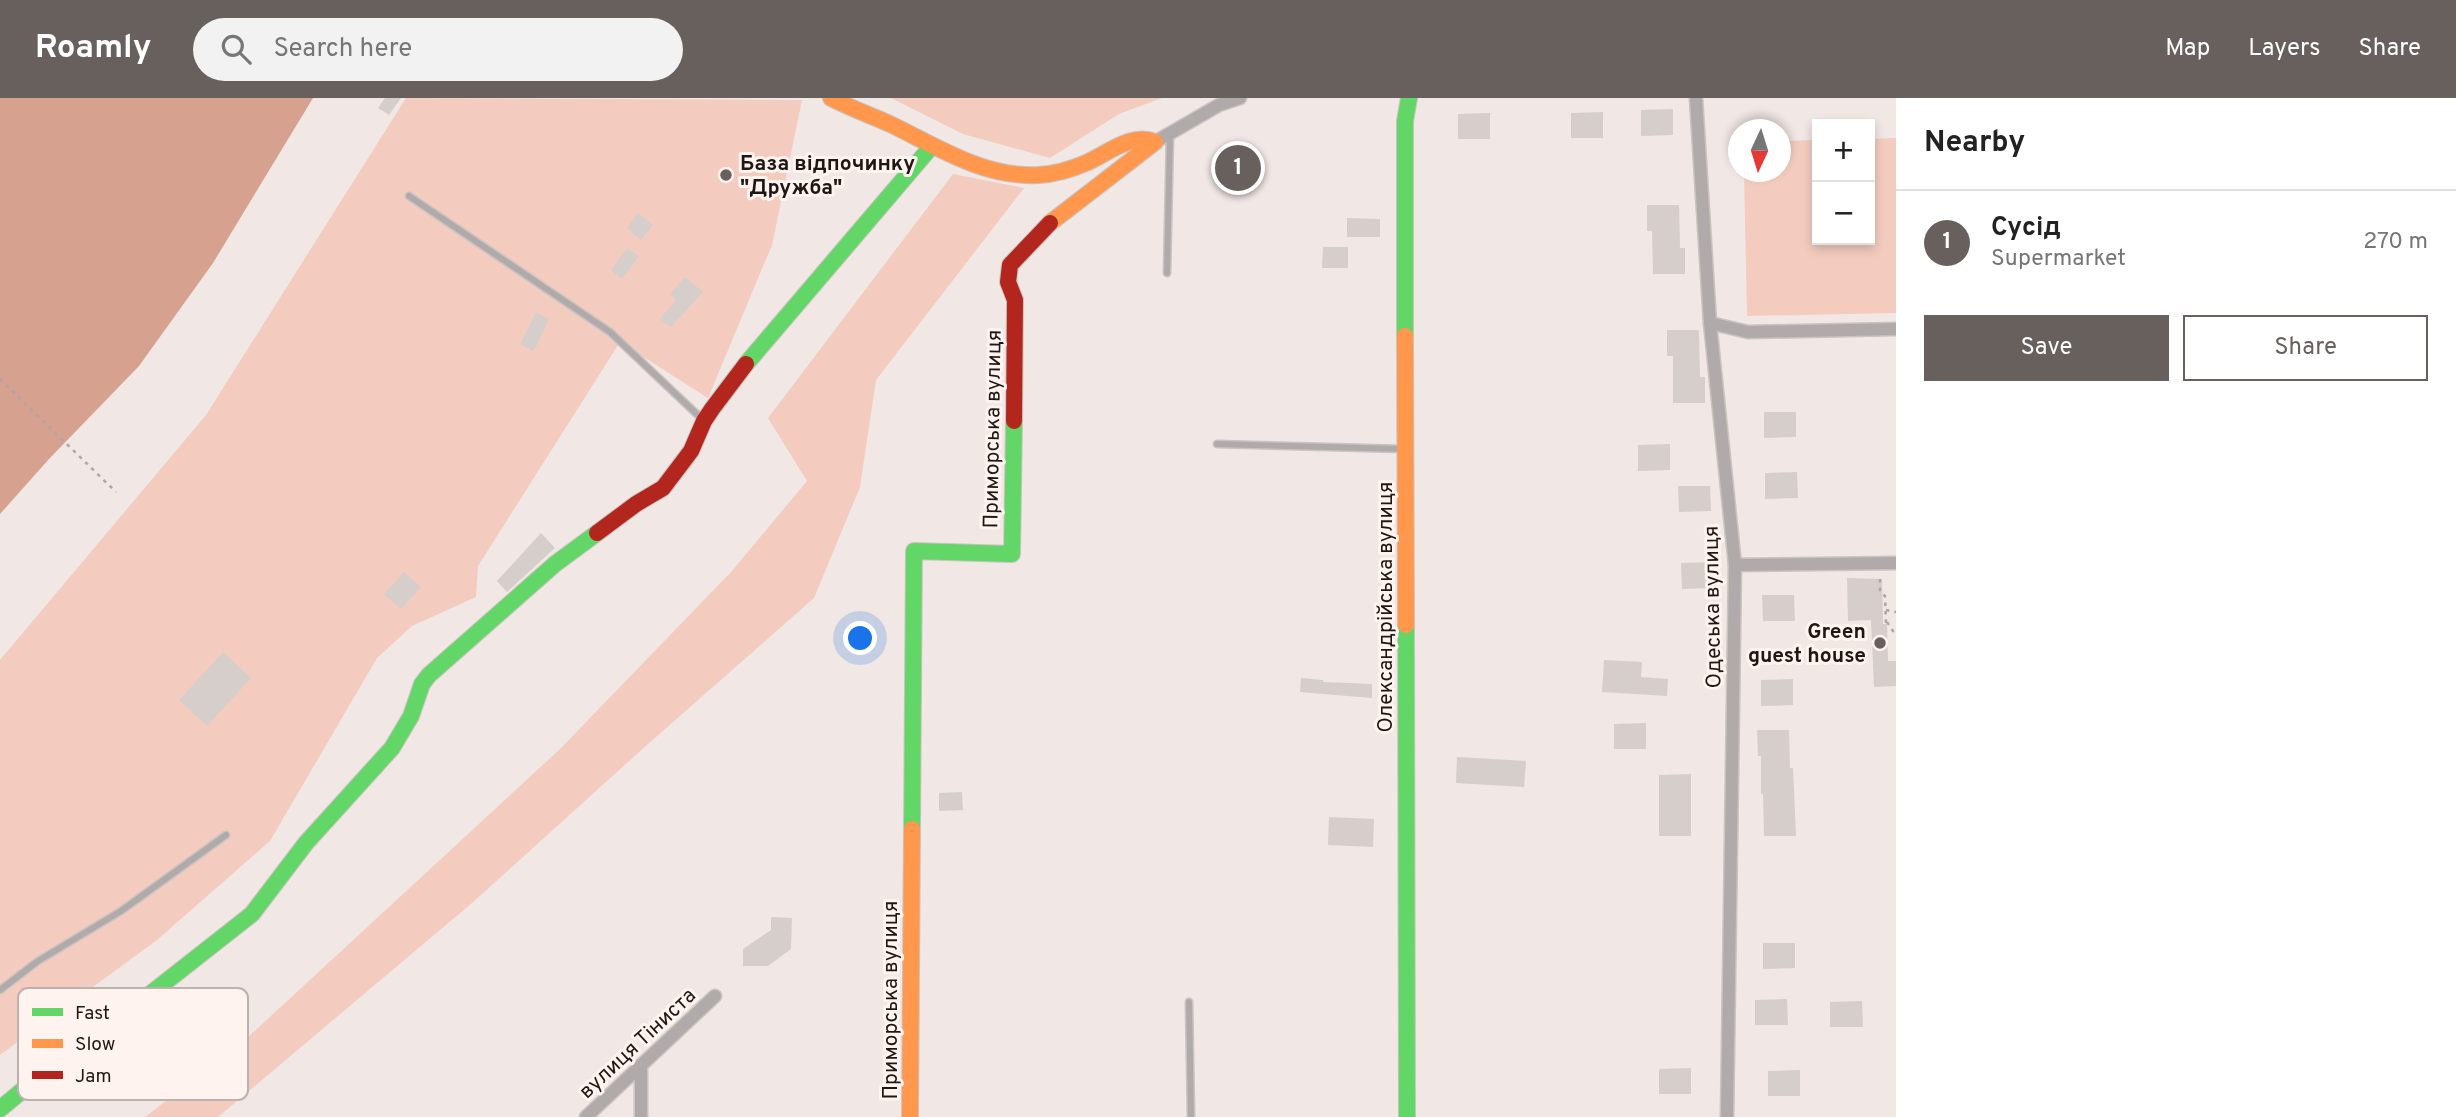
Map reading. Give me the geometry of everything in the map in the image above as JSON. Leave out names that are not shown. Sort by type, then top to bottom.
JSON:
[{"type":"street","points":[[831,98],[895,127],[931,147],[996,172],[1016,175],[1041,175],[1084,164],[1129,142],[1145,139],[1155,142],[1219,105],[1240,98]]},
{"type":"street","name":"Олександрійська вулиця","points":[[1407,1117],[1405,121],[1409,98]]},
{"type":"street","name":"Одеська вулиця","points":[[1696,98],[1710,323],[1735,565],[1727,1117]]},
{"type":"street","name":"Приморська вулиця","points":[[911,1117],[914,551],[1012,554],[1015,300],[1008,282],[1010,265],[1043,228],[1155,142]]},
{"type":"street","points":[[160,988],[252,914],[306,843],[392,748],[411,716],[422,684],[429,675],[555,564],[636,503],[663,488],[691,452],[704,421],[749,360],[931,147]]},
{"type":"street","points":[[1710,323],[1748,331],[1896,329]]},
{"type":"street","points":[[1735,565],[1896,563]]},
{"type":"street","name":"вулиця Тіниста","points":[[586,1117],[715,996]]},
{"type":"street","points":[[641,1066],[641,1117]]},
{"type":"street","points":[[0,1109],[18,1094]]},
{"type":"lane","points":[[1167,273],[1170,134]]},
{"type":"lane","points":[[409,196],[610,332],[704,421]]},
{"type":"lane","points":[[1217,444],[1405,449]]},
{"type":"lane","points":[[0,990],[38,961],[121,911],[226,835]]},
{"type":"lane","points":[[1189,1002],[1191,1117]]},
{"type":"path","points":[[0,379],[116,492]]},
{"type":"path","points":[[1880,579],[1880,591],[1885,596],[1886,622],[1896,631]]},
{"type":"path","points":[[1885,610],[1896,612]]},
{"type":"shaded area","points":[[0,98],[313,98],[213,263],[139,366],[0,514]]},
{"type":"shaded area","points":[[406,98],[802,100],[772,245],[708,398],[620,342],[478,566],[476,597],[412,626],[377,658],[270,841],[157,940],[91,988],[18,988],[18,1042],[0,1055],[0,660],[206,415]]},
{"type":"shaded area","points":[[891,98],[1162,98],[1119,114],[1050,158],[963,134]]},
{"type":"shaded area","points":[[1896,138],[1896,313],[1747,316],[1744,182],[1791,182],[1791,141],[1812,140],[1812,245],[1875,245],[1875,139]]},
{"type":"shaded area","points":[[953,174],[1024,188],[876,380],[860,487],[814,598],[472,903],[248,1092],[248,1037],[560,749],[732,571],[807,481],[768,418]]},
{"type":"shaded area","points":[[167,1100],[238,1100],[218,1117],[145,1117]]},
{"type":"building","points":[[385,98],[401,98],[389,115],[378,108]]},
{"type":"building","points":[[1673,109],[1673,135],[1641,136],[1641,110]]},
{"type":"building","points":[[1603,112],[1603,138],[1571,138],[1571,113]]},
{"type":"building","points":[[1490,113],[1490,139],[1458,139],[1458,114]]},
{"type":"building","points":[[1252,164],[1252,188],[1233,188],[1233,165]]},
{"type":"building","points":[[1647,205],[1679,205],[1680,248],[1685,248],[1685,274],[1653,274],[1652,231],[1647,231]]},
{"type":"building","points":[[638,213],[653,225],[641,240],[627,228]]},
{"type":"building","points":[[1347,218],[1380,219],[1380,237],[1347,237]]},
{"type":"building","points":[[1323,247],[1348,247],[1348,268],[1322,268]]},
{"type":"building","points":[[627,248],[639,256],[622,279],[611,270]]},
{"type":"building","points":[[685,277],[703,292],[671,327],[660,319],[676,300],[670,294]]},
{"type":"building","points":[[536,312],[549,319],[534,351],[520,344]]},
{"type":"building","points":[[1667,330],[1699,330],[1700,377],[1705,377],[1705,403],[1673,403],[1673,356],[1667,356]]},
{"type":"building","points":[[1764,412],[1796,412],[1796,437],[1764,438]]},
{"type":"building","points":[[1670,444],[1670,470],[1638,471],[1638,445]]},
{"type":"building","points":[[1797,472],[1798,498],[1765,499],[1765,473]]},
{"type":"building","points":[[1678,486],[1710,486],[1711,511],[1679,512]]},
{"type":"building","points":[[541,533],[555,548],[507,592],[497,581]]},
{"type":"building","points":[[1713,562],[1714,588],[1682,589],[1681,563]]},
{"type":"building","points":[[404,572],[421,587],[401,609],[384,594]]},
{"type":"building","points":[[1847,578],[1882,579],[1883,624],[1887,624],[1888,661],[1896,661],[1896,686],[1874,687],[1871,620],[1848,621]]},
{"type":"building","points":[[1762,595],[1794,595],[1795,621],[1763,621]]},
{"type":"building","points":[[223,652],[251,678],[207,726],[179,700]]},
{"type":"building","points":[[1604,660],[1642,662],[1641,677],[1668,679],[1667,696],[1602,692]]},
{"type":"building","points":[[1301,678],[1323,682],[1372,684],[1372,698],[1300,692]]},
{"type":"building","points":[[1793,679],[1793,705],[1761,706],[1761,680]]},
{"type":"building","points":[[1646,723],[1646,749],[1614,749],[1614,724]]},
{"type":"building","points":[[1757,730],[1789,730],[1796,836],[1764,836],[1761,756],[1758,756]]},
{"type":"building","points":[[1457,757],[1526,761],[1524,787],[1456,783]]},
{"type":"building","points":[[1691,774],[1691,836],[1659,836],[1659,775]]},
{"type":"building","points":[[962,792],[963,810],[939,811],[939,793]]},
{"type":"building","points":[[1329,817],[1374,819],[1373,847],[1328,845]]},
{"type":"building","points":[[771,917],[792,918],[791,949],[768,966],[743,966],[743,949],[771,930]]},
{"type":"building","points":[[1763,943],[1795,943],[1795,968],[1763,969]]},
{"type":"building","points":[[1787,999],[1788,1025],[1755,1025],[1755,1000]]},
{"type":"building","points":[[1862,1001],[1863,1027],[1830,1027],[1830,1002]]},
{"type":"building","points":[[1691,1068],[1691,1094],[1659,1094],[1659,1069]]},
{"type":"building","points":[[1800,1070],[1800,1096],[1768,1096],[1768,1071]]},
{"type":"traffic: fast","points":[[1405,336],[1405,121],[1409,98]]},
{"type":"traffic: fast","points":[[746,364],[931,147]]},
{"type":"traffic: fast","points":[[912,829],[914,551],[1012,554],[1014,421]]},
{"type":"traffic: fast","points":[[158,988],[252,914],[306,843],[392,748],[411,716],[422,684],[429,675],[555,564],[597,533]]},
{"type":"traffic: fast","points":[[1406,625],[1407,1117]]},
{"type":"traffic: fast","points":[[0,1109],[18,1094]]},
{"type":"traffic: slow","points":[[831,98],[962,159],[999,172],[1019,175],[1039,175],[1069,169],[1128,142],[1155,142],[1050,223]]},
{"type":"traffic: slow","points":[[1405,336],[1406,625]]},
{"type":"traffic: slow","points":[[910,1117],[912,829]]},
{"type":"traffic: jam","points":[[1014,421],[1015,300],[1008,282],[1010,265],[1050,223]]},
{"type":"traffic: jam","points":[[597,533],[663,488],[691,451],[712,409],[746,364]]},
{"type":"place","name":"Сусід","points":[[1238,168]]},
{"type":"place","name":"База відпочинку \"Дружба\"","points":[[726,175]]},
{"type":"place","name":"Green guest house","points":[[1880,643]]}]
